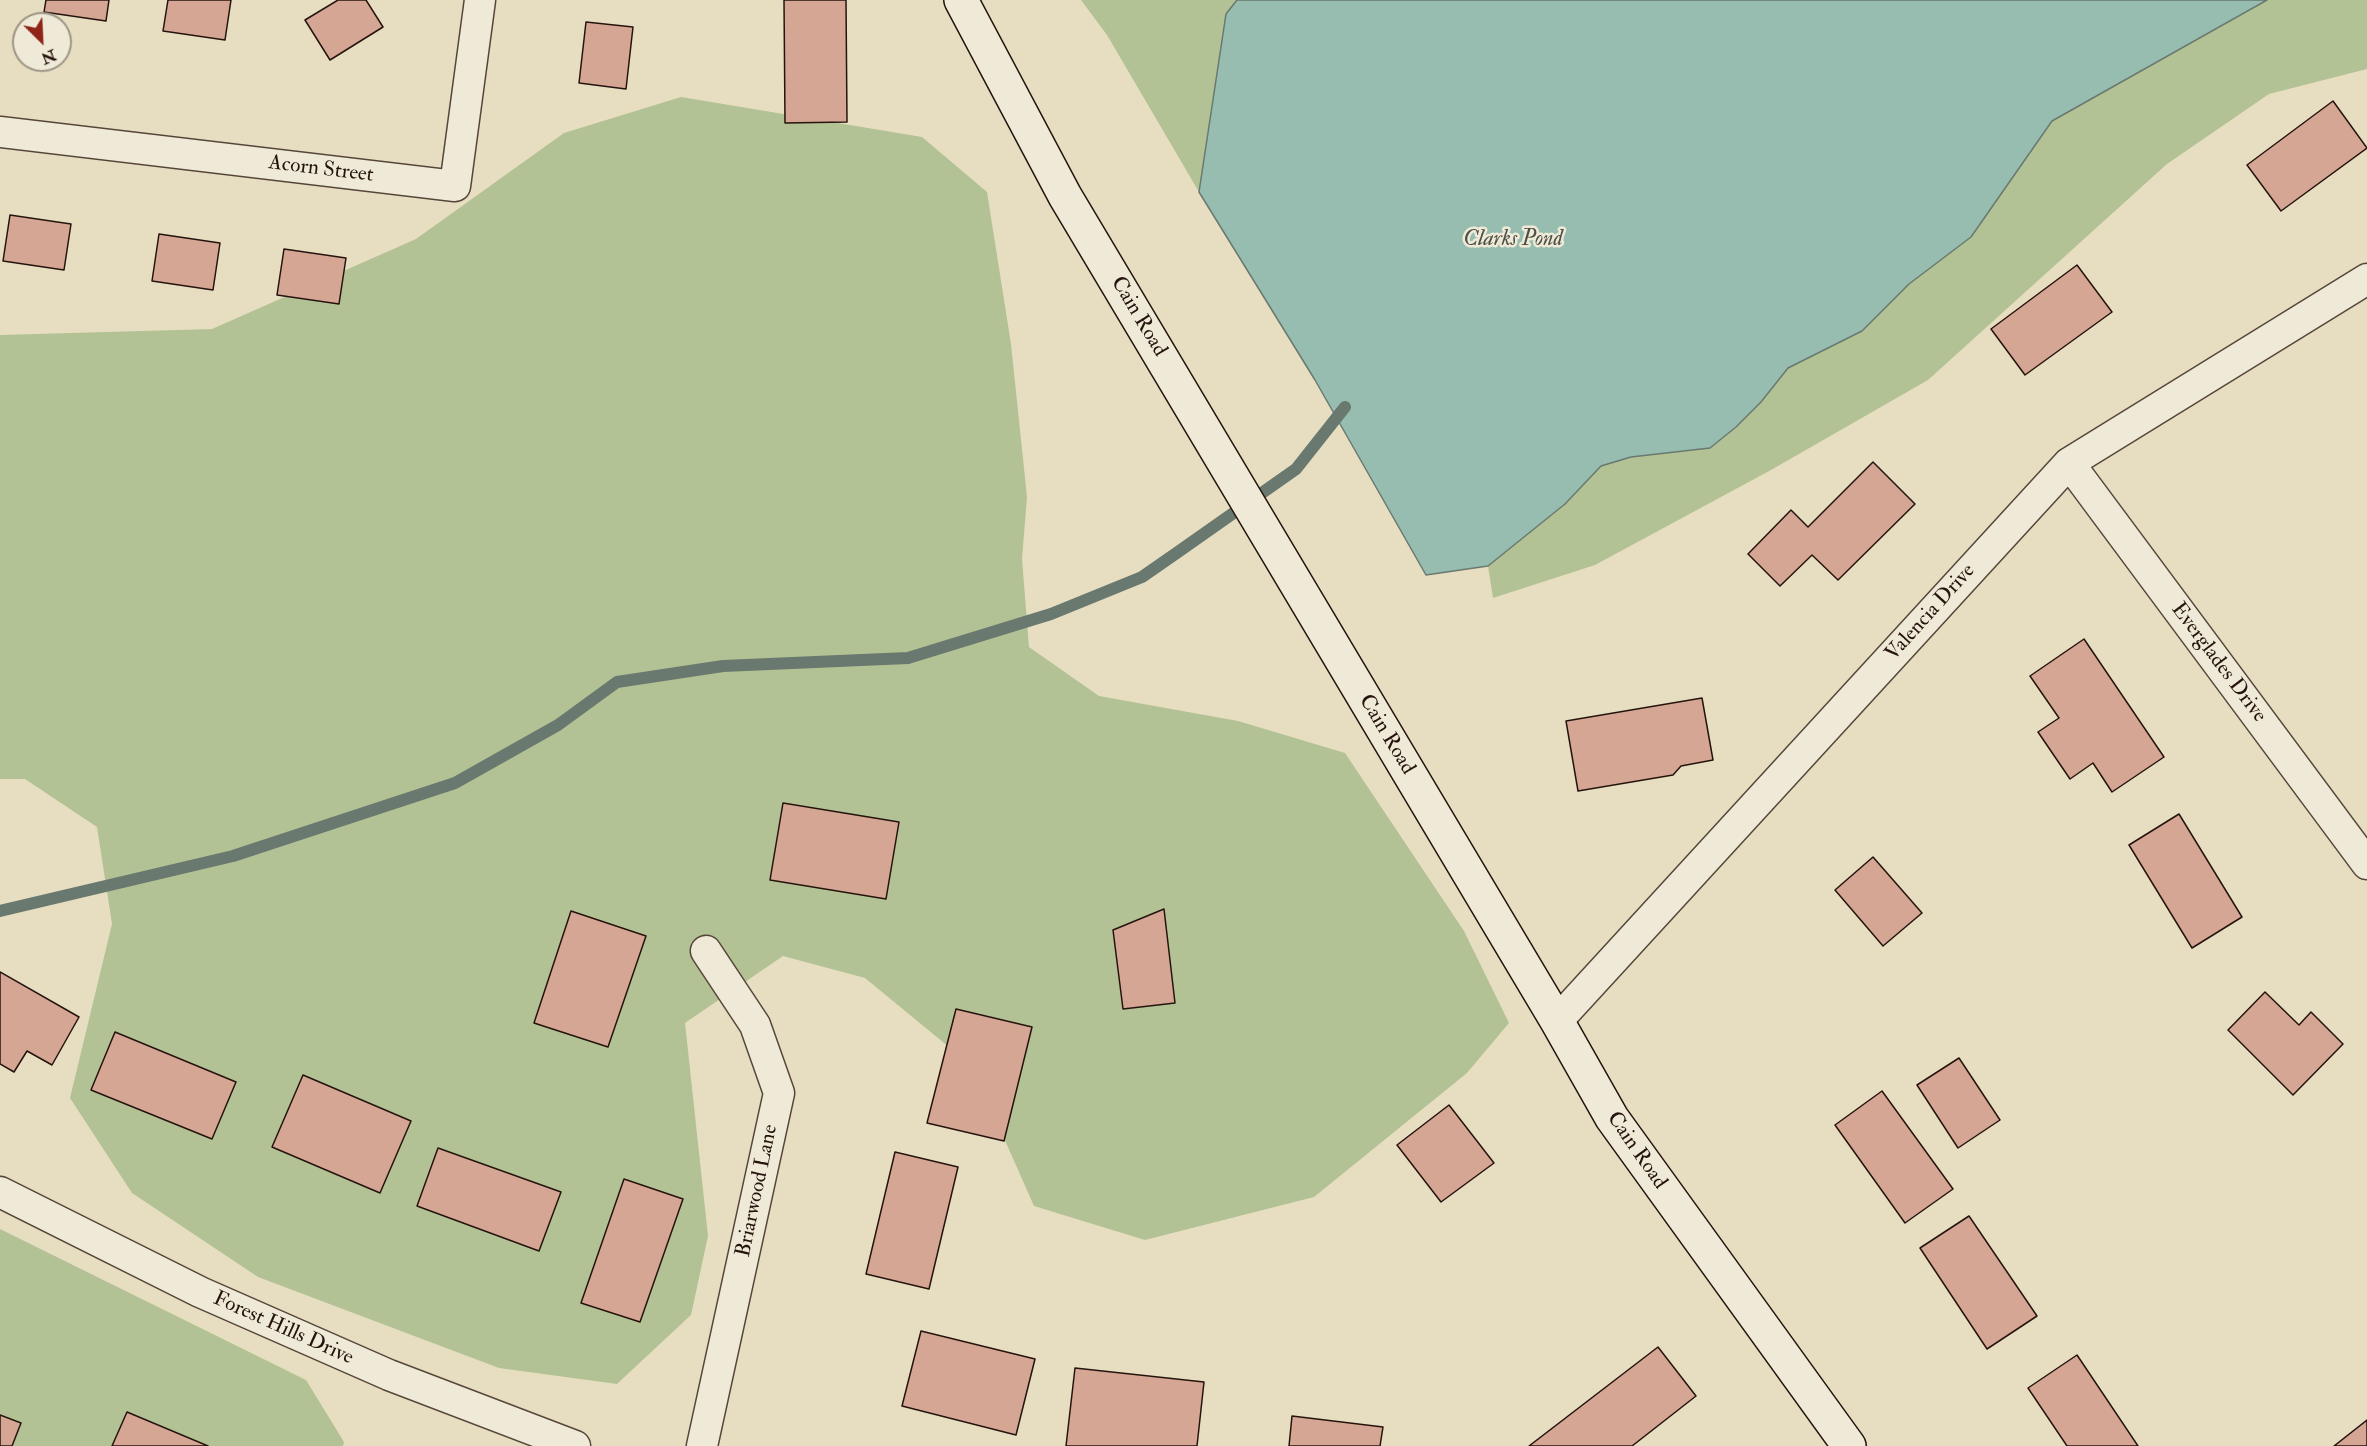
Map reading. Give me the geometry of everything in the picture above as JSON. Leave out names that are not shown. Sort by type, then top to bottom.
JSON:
[{"type":"main road","name":"Cain Road","points":[[961,0],[1065,196],[1612,1118],[1849,1446]]},
{"type":"street","name":"Acorn Street","points":[[0,132],[455,186],[480,0]]},
{"type":"street","name":"Valencia Drive","points":[[1557,1022],[2068,462],[2367,279]]},
{"type":"street","name":"Everglades Drive","points":[[2068,462],[2367,864]]},
{"type":"street","name":"Briarwood Lane","points":[[702,1446],[779,1093],[755,1025],[706,951]]},
{"type":"street","name":"Forest Hills Drive","points":[[0,1192],[200,1292],[389,1375],[575,1446]]},
{"type":"green space","points":[[1081,0],[1237,0],[1226,14],[1199,192],[1107,35]]},
{"type":"green space","points":[[2267,0],[2367,0],[2367,69],[2269,94],[2167,164],[1928,380],[1771,470],[1595,565],[1493,598],[1488,566],[1565,504],[1601,466],[1631,457],[1710,448],[1736,427],[1761,402],[1788,368],[1862,331],[1909,284],[1971,237],[2052,121]]},
{"type":"green space","points":[[681,97],[922,137],[987,192],[1011,344],[1027,497],[1022,559],[1029,647],[1099,696],[1238,721],[1345,753],[1464,931],[1509,1023],[1467,1073],[1314,1197],[1145,1240],[1034,1206],[972,1066],[865,978],[783,956],[685,1023],[708,1236],[691,1315],[617,1384],[499,1368],[258,1277],[132,1193],[70,1098],[112,924],[97,827],[25,779],[0,779],[0,335],[212,329],[416,239],[564,133]]},
{"type":"green space","points":[[0,1229],[306,1380],[344,1442],[343,1446],[0,1446]]},
{"type":"water","name":"Clarks Pond","points":[[1237,0],[2267,0],[2052,121],[1971,237],[1909,284],[1862,331],[1788,368],[1761,402],[1736,427],[1710,448],[1631,457],[1601,466],[1565,504],[1488,566],[1426,575],[1315,380],[1199,192],[1226,14]]},
{"type":"building","points":[[46,0],[109,0],[106,21],[72,16],[72,12],[44,12]]},
{"type":"building","points":[[168,0],[231,0],[225,40],[163,31]]},
{"type":"building","points":[[338,0],[366,0],[383,27],[330,60],[305,20]]},
{"type":"building","points":[[784,0],[846,0],[847,122],[785,123]]},
{"type":"building","points":[[586,22],[633,27],[626,89],[579,83]]},
{"type":"building","points":[[2333,101],[2367,148],[2281,211],[2247,165]]},
{"type":"building","points":[[10,215],[71,224],[64,270],[3,261]]},
{"type":"building","points":[[159,234],[220,243],[213,290],[152,281]]},
{"type":"building","points":[[284,249],[346,258],[339,304],[277,295]]},
{"type":"building","points":[[2077,265],[2112,312],[2025,375],[1991,329]]},
{"type":"building","points":[[1873,462],[1915,504],[1838,580],[1812,555],[1780,586],[1748,554],[1791,510],[1808,527]]},
{"type":"building","points":[[2084,639],[2164,757],[2112,792],[2093,763],[2070,779],[2038,732],[2059,718],[2030,676]]},
{"type":"building","points":[[1702,698],[1713,760],[1681,766],[1673,775],[1578,791],[1566,721]]},
{"type":"building","points":[[783,803],[899,822],[886,899],[770,880]]},
{"type":"building","points":[[2179,814],[2242,917],[2192,948],[2129,845]]},
{"type":"building","points":[[1873,857],[1922,913],[1883,946],[1835,890]]},
{"type":"building","points":[[1164,909],[1175,1003],[1123,1009],[1113,930]]},
{"type":"building","points":[[571,911],[646,936],[608,1047],[534,1023]]},
{"type":"building","points":[[0,972],[79,1017],[52,1065],[27,1051],[14,1072],[0,1064]]},
{"type":"building","points":[[2265,992],[2299,1025],[2311,1012],[2343,1044],[2293,1095],[2228,1030]]},
{"type":"building","points":[[956,1009],[1032,1027],[1004,1141],[927,1123]]},
{"type":"building","points":[[115,1032],[236,1082],[212,1139],[91,1090]]},
{"type":"building","points":[[1959,1058],[2000,1120],[1958,1148],[1917,1085]]},
{"type":"building","points":[[303,1075],[411,1121],[380,1193],[272,1147]]},
{"type":"building","points":[[1882,1091],[1953,1189],[1905,1223],[1835,1125]]},
{"type":"building","points":[[1449,1105],[1494,1163],[1441,1202],[1397,1145]]},
{"type":"building","points":[[438,1148],[561,1192],[539,1251],[417,1206]]},
{"type":"building","points":[[895,1152],[958,1167],[929,1289],[866,1274]]},
{"type":"building","points":[[624,1179],[683,1199],[640,1322],[581,1303]]},
{"type":"building","points":[[1969,1216],[2037,1316],[1987,1349],[1920,1248]]},
{"type":"building","points":[[921,1331],[1035,1359],[1016,1435],[902,1406]]},
{"type":"building","points":[[1658,1347],[1696,1396],[1632,1446],[1529,1446]]},
{"type":"building","points":[[2077,1355],[2138,1446],[2067,1446],[2028,1388]]},
{"type":"building","points":[[1075,1368],[1204,1382],[1197,1446],[1066,1446]]},
{"type":"building","points":[[127,1412],[208,1446],[112,1446]]},
{"type":"building","points":[[0,1415],[21,1423],[12,1446],[0,1446]]},
{"type":"building","points":[[1292,1416],[1383,1427],[1380,1446],[1289,1446]]},
{"type":"building","points":[[2367,1420],[2367,1446],[2334,1446]]},
{"type":"waterway","points":[[0,911],[233,856],[455,783],[558,725],[617,682],[723,666],[908,658],[1051,614],[1142,577],[1296,469],[1345,407]]}]
